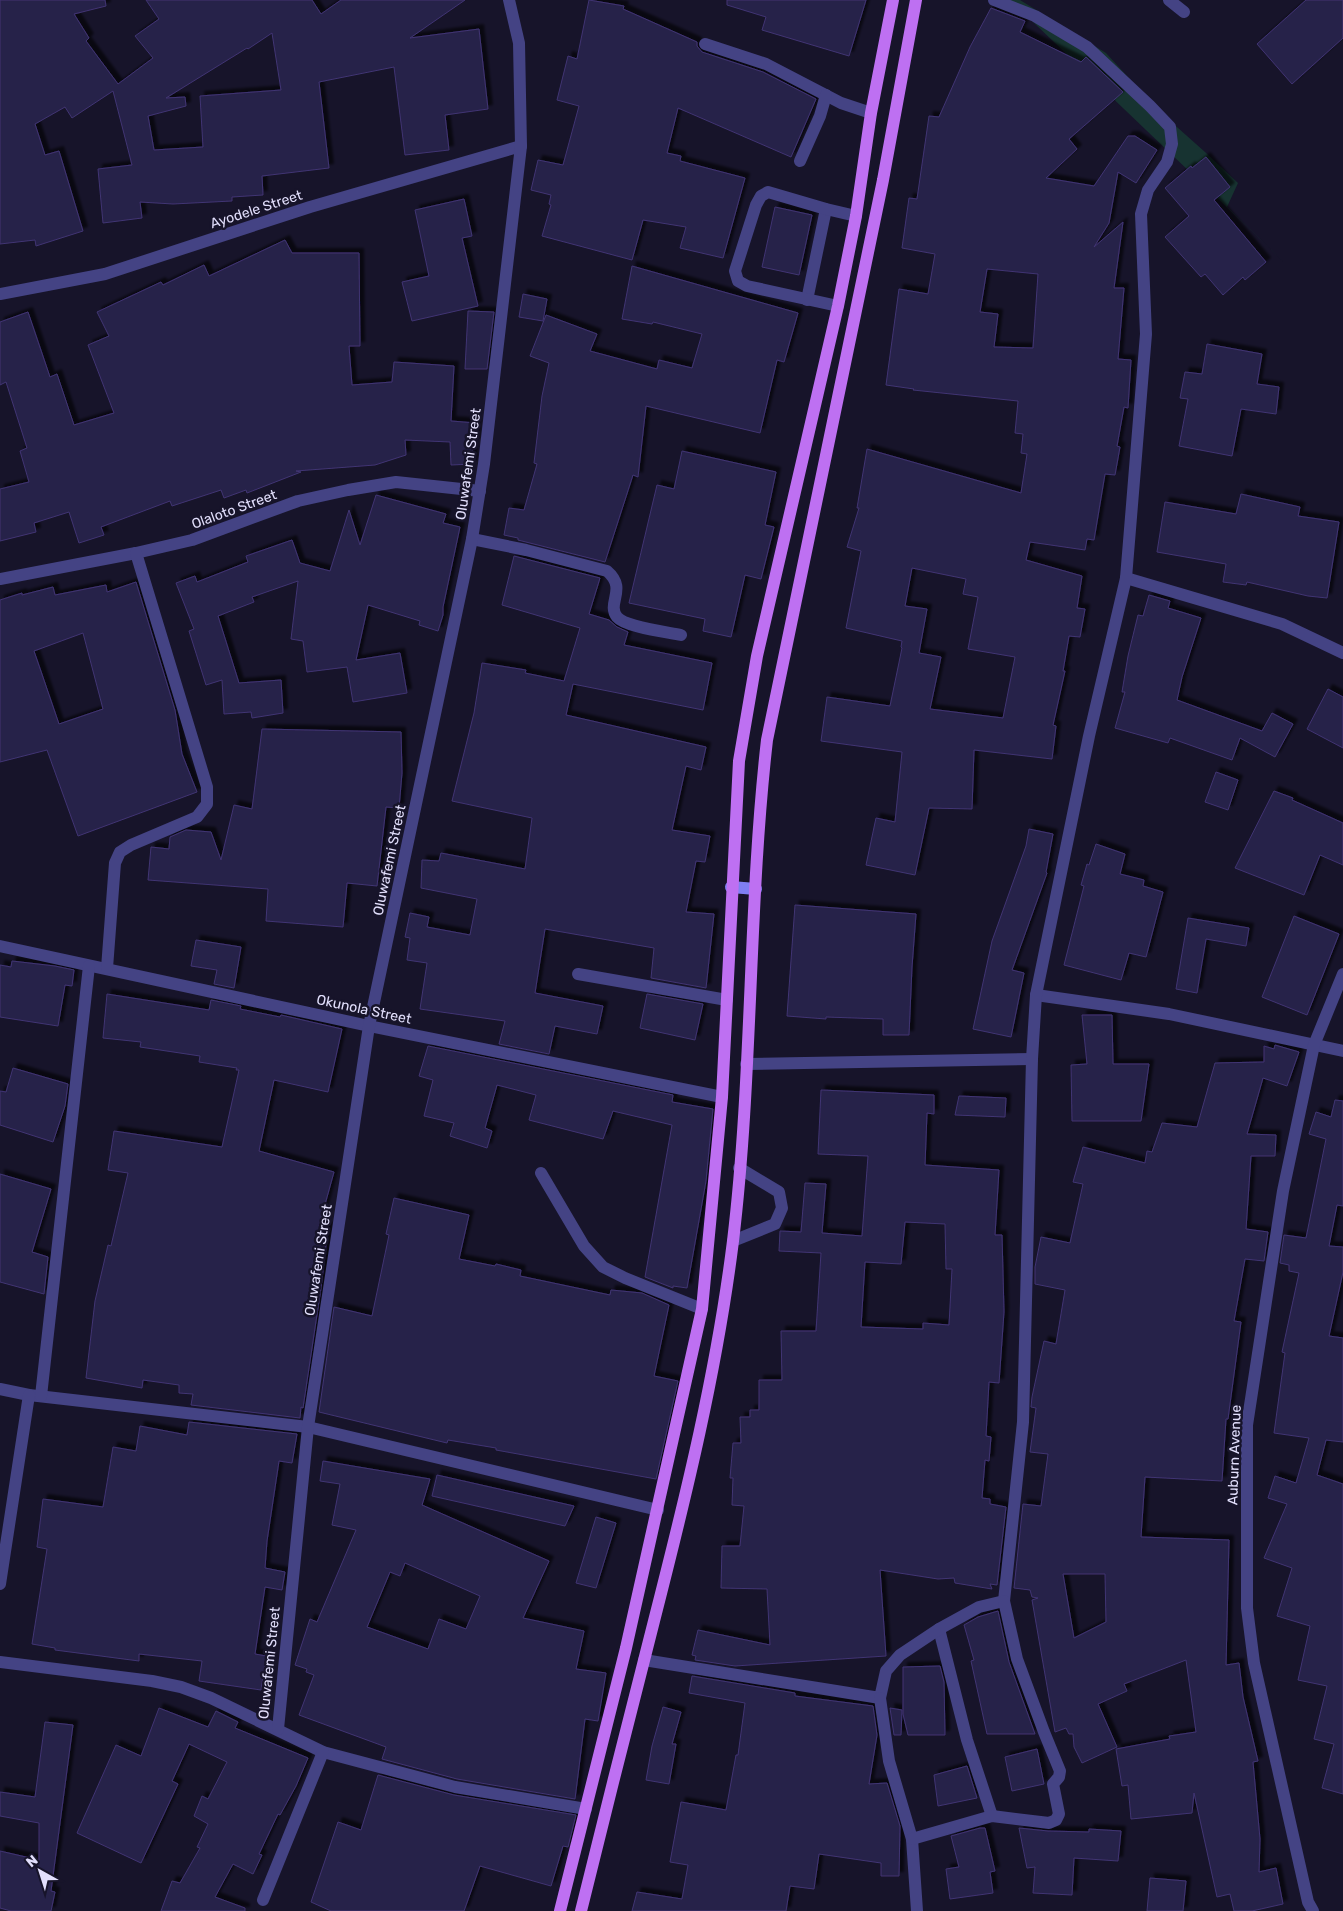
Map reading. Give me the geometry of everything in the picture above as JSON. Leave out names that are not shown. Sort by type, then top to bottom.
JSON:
[{"type":"main road","points":[[560,1911],[658,1510],[702,1309],[722,1097],[739,761],[757,656],[838,306],[856,216],[871,113],[893,0]]},
{"type":"main road","points":[[581,1911],[691,1473],[713,1366],[732,1241],[739,1168],[759,812],[767,740],[884,180],[916,0]]},
{"type":"main road","points":[[732,887],[756,889]]},
{"type":"street","name":"Oluwafemi Street","points":[[278,1729],[308,1427],[369,1026],[472,539],[480,491],[521,146],[520,43],[509,0]]},
{"type":"street","points":[[912,1839],[992,1816],[1049,1823],[1056,1820],[1059,1814],[1053,1784],[1059,1777],[1060,1771],[1017,1659],[1004,1601],[1023,1422],[1032,1059],[1036,995],[1089,736],[1126,578],[1146,334],[1141,214],[1148,190],[1167,162],[1172,144],[1170,127],[1087,47],[1035,16],[994,0]]},
{"type":"street","points":[[1169,0],[1184,12]]},
{"type":"street","points":[[705,44],[766,64],[840,103],[871,113]]},
{"type":"street","points":[[800,161],[820,116],[826,95]]},
{"type":"street","name":"Ayodele Street","points":[[0,294],[105,274],[310,207],[521,146]]},
{"type":"street","points":[[838,306],[747,286],[738,281],[735,270],[760,196],[768,192],[856,216]]},
{"type":"street","points":[[807,300],[826,209]]},
{"type":"street","name":"Olaloto Street","points":[[0,579],[136,553],[192,540],[298,501],[348,490],[396,482],[480,491]]},
{"type":"street","points":[[472,539],[526,550],[607,571],[614,577],[617,585],[614,610],[618,618],[627,623],[681,635]]},
{"type":"street","points":[[107,968],[115,863],[120,852],[131,845],[197,817],[207,804],[207,787],[136,553]]},
{"type":"street","points":[[1126,578],[1282,624],[1343,653]]},
{"type":"street","name":"Okunola Street","points":[[0,946],[369,1026],[722,1097]]},
{"type":"street","points":[[0,1584],[35,1395],[89,966]]},
{"type":"street","points":[[578,974],[727,1000]]},
{"type":"street","name":"Auburn Avenue","points":[[1312,1911],[1308,1902],[1254,1663],[1250,1635],[1247,1608],[1247,1425],[1276,1227],[1314,1045],[1343,974]]},
{"type":"street","points":[[1036,995],[1169,1014],[1343,1051]]},
{"type":"street","points":[[746,1064],[1032,1059]]},
{"type":"street","points":[[732,1241],[774,1224],[782,1208],[779,1192],[739,1168]]},
{"type":"street","points":[[541,1173],[584,1246],[603,1267],[625,1278],[702,1309]]},
{"type":"street","points":[[0,1389],[35,1395],[308,1427],[658,1510]]},
{"type":"street","points":[[917,1911],[912,1839],[889,1760],[880,1698],[886,1671],[900,1654],[939,1629],[980,1607],[1004,1601]]},
{"type":"street","points":[[939,1629],[967,1740],[992,1816]]},
{"type":"street","points":[[644,1660],[880,1698]]},
{"type":"street","points":[[0,1662],[152,1681],[181,1687],[211,1698],[322,1752],[455,1786],[586,1809]]},
{"type":"street","points":[[263,1900],[322,1752]]},
{"type":"green space","points":[[1010,0],[1020,0],[1106,53],[1159,111],[1238,183],[1227,207],[1285,263]]},
{"type":"building","points":[[0,0],[105,0],[106,6],[74,14],[89,38],[86,41],[118,84],[153,58],[135,36],[159,19],[146,0],[312,0],[321,14],[341,0],[465,0],[410,38],[479,29],[488,109],[445,115],[449,150],[405,155],[394,67],[319,82],[329,168],[262,176],[263,195],[232,197],[232,201],[173,204],[140,202],[142,218],[103,223],[98,169],[132,165],[113,91],[72,118],[65,107],[35,124],[45,155],[59,151],[83,231],[36,246],[35,240],[0,244]],"holes":[[[272,33],[281,90],[200,96],[203,147],[154,150],[148,116],[186,106],[185,97],[166,98]]]},
{"type":"building","points":[[589,0],[624,6],[623,9],[697,42],[697,46],[702,52],[763,72],[816,99],[791,157],[678,108],[667,153],[681,156],[680,161],[745,178],[723,258],[680,248],[686,227],[643,220],[632,260],[542,236],[551,205],[549,204],[551,195],[531,190],[538,160],[563,165],[579,106],[557,100],[568,56],[577,59]]},
{"type":"building","points":[[727,0],[866,0],[849,56],[762,30],[766,17],[727,5]]},
{"type":"building","points":[[1306,0],[1343,0],[1343,38],[1292,84],[1257,44]]},
{"type":"building","points":[[991,8],[1025,21],[1020,32],[1081,62],[1086,57],[1123,92],[1069,139],[1077,149],[1046,178],[1094,186],[1128,136],[1135,136],[1157,150],[1136,183],[1118,172],[1109,223],[1094,247],[1123,222],[1114,288],[1124,288],[1118,359],[1131,360],[1128,408],[1124,407],[1117,446],[1120,447],[1115,475],[1105,474],[1094,540],[1087,539],[1085,550],[1030,542],[1026,560],[1082,576],[1077,608],[1085,609],[1080,637],[1069,636],[1063,671],[1065,671],[1053,725],[1056,726],[1052,759],[974,750],[972,809],[929,808],[915,875],[866,865],[876,818],[895,822],[902,752],[821,741],[827,697],[890,706],[902,648],[902,641],[846,628],[861,551],[847,547],[859,508],[857,508],[867,449],[1021,493],[1027,454],[1021,453],[1023,434],[1015,433],[1018,401],[913,390],[886,385],[899,289],[928,294],[935,254],[902,248],[909,198],[917,199],[929,116],[939,117],[970,47]],"holes":[[[987,269],[1038,274],[1033,348],[994,347],[998,314],[980,312]],[[912,568],[966,579],[963,594],[978,597],[968,649],[1015,657],[1003,718],[930,709],[941,657],[919,653],[927,609],[905,606]]]},
{"type":"building","points":[[1206,157],[1230,187],[1214,200],[1266,262],[1245,280],[1243,277],[1223,295],[1205,274],[1201,277],[1165,237],[1189,216],[1165,188],[1191,166],[1192,168]]},
{"type":"building","points":[[464,199],[472,236],[462,238],[478,306],[412,321],[402,282],[429,276],[415,210]]},
{"type":"building","points":[[775,207],[812,215],[799,275],[762,267]]},
{"type":"building","points":[[285,240],[292,253],[359,253],[360,346],[349,346],[352,385],[392,382],[394,362],[454,366],[451,421],[476,423],[475,442],[472,442],[473,464],[451,465],[450,442],[405,440],[406,455],[375,465],[296,471],[301,472],[247,493],[246,490],[224,498],[221,490],[172,506],[170,501],[101,527],[104,535],[79,543],[69,512],[34,523],[36,532],[0,541],[0,489],[29,482],[20,451],[27,448],[6,382],[0,385],[0,322],[28,312],[50,377],[57,374],[74,425],[114,413],[88,345],[109,336],[97,312],[161,282],[163,285],[204,265],[209,276]]},
{"type":"building","points":[[632,266],[798,313],[784,362],[777,360],[760,433],[646,406],[638,477],[633,475],[605,562],[504,535],[509,508],[524,510],[537,464],[534,463],[542,396],[549,363],[530,356],[546,315],[597,334],[590,351],[657,369],[659,360],[692,368],[702,334],[653,322],[652,324],[622,319]]},
{"type":"building","points":[[523,294],[547,299],[543,321],[519,317]]},
{"type":"building","points":[[468,311],[494,312],[487,369],[465,369]]},
{"type":"building","points":[[1207,344],[1262,354],[1257,384],[1279,387],[1276,414],[1241,409],[1232,456],[1179,446],[1188,399],[1180,398],[1185,372],[1202,374]]},
{"type":"building","points":[[682,451],[776,472],[765,525],[774,527],[761,579],[745,575],[731,637],[703,631],[705,619],[629,603],[657,485],[674,489]]},
{"type":"building","points":[[1241,494],[1300,507],[1298,516],[1339,522],[1327,598],[1308,596],[1247,582],[1246,585],[1223,582],[1226,564],[1157,552],[1165,502],[1236,514]]},
{"type":"building","points":[[376,495],[446,514],[443,523],[460,527],[443,607],[443,615],[438,631],[419,625],[420,621],[368,605],[356,660],[400,653],[407,693],[353,702],[347,667],[307,672],[303,641],[291,639],[298,581],[252,597],[254,602],[218,616],[239,683],[281,680],[283,713],[252,718],[251,712],[224,714],[222,680],[206,685],[189,631],[194,629],[176,583],[195,576],[197,582],[248,562],[246,556],[292,540],[300,563],[330,571],[349,510],[360,545]]},
{"type":"building","points":[[514,556],[600,578],[589,614],[609,620],[617,627],[628,632],[624,645],[712,663],[703,710],[573,684],[566,715],[706,747],[701,770],[686,766],[672,830],[710,836],[705,862],[696,861],[686,912],[714,914],[706,988],[651,978],[654,948],[545,929],[535,993],[603,1006],[597,1034],[555,1026],[549,1054],[499,1044],[505,1021],[420,1009],[427,963],[407,960],[410,938],[405,937],[410,913],[429,917],[427,927],[470,935],[477,899],[421,888],[422,860],[439,861],[441,853],[525,869],[532,818],[452,801],[474,713],[482,663],[526,670],[525,673],[564,681],[580,628],[502,605]]},
{"type":"building","points":[[136,582],[175,710],[182,754],[197,792],[78,836],[47,750],[0,762],[0,600],[22,593],[22,595],[53,587],[55,595],[106,585],[107,592]],"holes":[[[83,633],[103,709],[59,724],[34,651]]]},
{"type":"building","points":[[1149,595],[1170,601],[1168,608],[1201,618],[1182,677],[1177,700],[1262,731],[1272,713],[1293,724],[1275,757],[1240,738],[1232,760],[1170,738],[1168,743],[1115,728],[1125,692],[1122,692],[1128,656],[1138,615],[1143,616]]},
{"type":"building","points":[[1328,689],[1343,697],[1343,748],[1307,729]]},
{"type":"building","points":[[262,729],[401,732],[402,773],[399,808],[386,807],[377,886],[347,883],[343,927],[266,921],[268,889],[148,880],[151,847],[169,849],[170,837],[186,830],[211,832],[221,860],[234,805],[252,809]]},
{"type":"building","points":[[1216,772],[1238,780],[1228,810],[1205,802]]},
{"type":"building","points":[[1274,791],[1293,798],[1292,800],[1343,823],[1343,865],[1320,855],[1304,895],[1235,868]]},
{"type":"building","points":[[1029,829],[1053,834],[1047,873],[1012,970],[1024,973],[1011,1037],[973,1029],[992,941],[1026,846]]},
{"type":"building","points":[[1096,844],[1125,854],[1120,874],[1144,880],[1143,886],[1163,892],[1146,957],[1129,953],[1121,980],[1064,965],[1084,886],[1081,885],[1087,864],[1089,865]]},
{"type":"building","points":[[795,905],[916,914],[909,1035],[883,1035],[883,1019],[826,1017],[826,1019],[787,1016]]},
{"type":"building","points":[[1294,916],[1339,934],[1307,1015],[1262,997]]},
{"type":"building","points":[[1188,918],[1249,928],[1246,946],[1206,939],[1197,993],[1176,989]]},
{"type":"building","points":[[196,940],[241,947],[234,988],[214,984],[217,970],[191,966]]},
{"type":"building","points":[[12,961],[74,970],[72,986],[65,985],[58,1026],[0,1017],[0,965],[11,967]]},
{"type":"building","points":[[107,994],[209,1010],[211,1000],[241,1006],[240,1009],[280,1017],[281,1015],[342,1029],[328,1092],[274,1080],[259,1151],[334,1172],[319,1226],[328,1227],[321,1288],[300,1418],[191,1405],[193,1394],[179,1393],[179,1385],[143,1380],[142,1388],[86,1378],[95,1301],[108,1245],[111,1246],[128,1173],[108,1170],[114,1131],[222,1147],[239,1070],[236,1070],[237,1068],[199,1062],[200,1056],[140,1047],[141,1042],[103,1038]]},
{"type":"building","points":[[647,994],[703,1004],[695,1040],[640,1028]]},
{"type":"building","points":[[1082,1015],[1112,1015],[1113,1064],[1149,1064],[1141,1121],[1072,1121],[1071,1065],[1087,1064]]},
{"type":"building","points":[[1275,1045],[1299,1052],[1287,1086],[1263,1078],[1247,1134],[1276,1135],[1275,1156],[1251,1156],[1246,1229],[1268,1232],[1264,1261],[1245,1259],[1234,1321],[1241,1322],[1228,1419],[1226,1419],[1222,1481],[1145,1477],[1141,1537],[1229,1540],[1226,1665],[1239,1663],[1243,1697],[1258,1761],[1253,1762],[1260,1839],[1259,1872],[1276,1868],[1283,1904],[1252,1911],[1234,1911],[1230,1894],[1217,1897],[1194,1793],[1192,1813],[1131,1819],[1128,1785],[1122,1786],[1116,1749],[1170,1739],[1169,1736],[1196,1732],[1186,1660],[1124,1684],[1127,1691],[1098,1704],[1117,1747],[1082,1763],[1074,1747],[1073,1734],[1069,1734],[1066,1728],[1055,1732],[1032,1600],[1038,1598],[1032,1597],[1030,1590],[1014,1588],[1023,1504],[1041,1506],[1048,1454],[1030,1452],[1036,1408],[1031,1407],[1032,1397],[1044,1341],[1056,1344],[1065,1290],[1035,1284],[1035,1267],[1041,1237],[1070,1243],[1083,1184],[1073,1182],[1083,1147],[1145,1163],[1147,1151],[1152,1152],[1162,1123],[1197,1127],[1215,1063],[1264,1062],[1264,1046],[1274,1049]],"holes":[[[1063,1574],[1105,1574],[1106,1622],[1074,1638]]]},
{"type":"building","points":[[428,1046],[673,1095],[672,1102],[713,1109],[706,1181],[687,1288],[673,1286],[673,1288],[645,1277],[672,1125],[613,1111],[603,1139],[529,1120],[536,1095],[497,1085],[485,1128],[492,1131],[487,1148],[450,1136],[454,1123],[424,1116],[433,1080],[419,1076]]},
{"type":"building","points":[[13,1068],[68,1084],[65,1106],[53,1142],[0,1125],[0,1091],[6,1092]]},
{"type":"building","points":[[821,1090],[934,1095],[934,1114],[927,1113],[925,1165],[999,1170],[995,1235],[1002,1235],[1004,1312],[999,1383],[989,1382],[986,1436],[991,1437],[989,1461],[985,1460],[982,1498],[990,1499],[990,1504],[1006,1507],[997,1585],[990,1584],[992,1589],[955,1583],[954,1578],[938,1579],[880,1570],[886,1656],[735,1666],[695,1660],[696,1656],[692,1655],[698,1630],[770,1645],[767,1589],[721,1588],[722,1546],[740,1546],[744,1506],[732,1505],[733,1478],[730,1478],[733,1443],[741,1443],[740,1417],[750,1417],[750,1410],[759,1410],[759,1380],[782,1380],[781,1331],[816,1331],[821,1253],[779,1251],[780,1231],[801,1232],[805,1183],[826,1184],[822,1233],[862,1236],[868,1156],[818,1154]],"holes":[[[905,1222],[945,1224],[946,1269],[952,1269],[949,1325],[923,1323],[923,1329],[861,1327],[865,1262],[901,1264]]]},
{"type":"building","points":[[959,1096],[1006,1098],[1005,1117],[955,1115]]},
{"type":"building","points":[[1335,1100],[1343,1101],[1343,1206],[1337,1205],[1329,1246],[1343,1247],[1343,1272],[1329,1336],[1343,1338],[1343,1442],[1326,1440],[1317,1475],[1343,1484],[1343,1794],[1322,1788],[1334,1744],[1314,1739],[1327,1686],[1298,1680],[1310,1626],[1277,1616],[1292,1568],[1264,1558],[1287,1504],[1268,1498],[1275,1476],[1296,1483],[1309,1438],[1274,1433],[1285,1353],[1282,1352],[1299,1273],[1289,1271],[1289,1265],[1280,1263],[1284,1235],[1306,1238],[1326,1139],[1309,1134],[1316,1112],[1331,1117]]},
{"type":"building","points":[[0,1174],[51,1189],[32,1252],[48,1257],[44,1294],[0,1282]]},
{"type":"building","points":[[394,1198],[469,1215],[459,1259],[495,1266],[496,1264],[521,1270],[520,1276],[610,1295],[611,1290],[642,1293],[669,1305],[654,1376],[678,1381],[656,1479],[496,1450],[496,1448],[448,1440],[447,1443],[319,1412],[334,1307],[372,1316],[389,1235],[386,1234]]},
{"type":"building","points":[[189,1422],[297,1434],[292,1463],[279,1461],[267,1541],[265,1568],[285,1572],[282,1590],[265,1587],[255,1654],[266,1656],[261,1690],[199,1681],[202,1661],[139,1654],[139,1661],[55,1650],[55,1648],[32,1644],[47,1549],[37,1547],[43,1499],[103,1507],[113,1447],[136,1451],[140,1426],[187,1435]]},
{"type":"building","points":[[323,1461],[430,1479],[422,1505],[549,1561],[523,1618],[584,1631],[576,1669],[606,1673],[598,1721],[585,1719],[575,1799],[457,1779],[382,1759],[386,1747],[299,1715],[314,1675],[306,1672],[307,1669],[295,1665],[310,1619],[317,1622],[356,1530],[332,1525],[340,1484],[320,1481]],"holes":[[[405,1563],[480,1596],[466,1629],[439,1619],[428,1649],[367,1627],[390,1572],[400,1576]]]},
{"type":"building","points":[[437,1475],[574,1506],[565,1526],[432,1496]]},
{"type":"building","points":[[596,1517],[616,1523],[596,1588],[576,1583]]},
{"type":"building","points":[[998,1611],[1009,1662],[1035,1734],[987,1734],[971,1661],[974,1660],[964,1625],[978,1617]]},
{"type":"building","points":[[940,1666],[944,1682],[945,1735],[908,1735],[903,1714],[903,1667]]},
{"type":"building","points":[[692,1676],[795,1693],[795,1696],[873,1706],[877,1735],[869,1784],[887,1783],[900,1826],[899,1876],[881,1876],[881,1863],[819,1854],[814,1889],[790,1886],[786,1911],[632,1911],[637,1892],[682,1899],[688,1865],[670,1862],[681,1802],[726,1810],[736,1755],[738,1755],[745,1703],[689,1693]]},
{"type":"building","points":[[663,1707],[681,1712],[672,1744],[676,1744],[669,1784],[646,1780],[652,1746]]},
{"type":"building","points":[[159,1708],[208,1727],[216,1711],[238,1722],[235,1728],[308,1758],[296,1786],[280,1815],[278,1814],[259,1854],[262,1855],[253,1874],[233,1864],[215,1897],[245,1908],[245,1911],[161,1911],[172,1881],[180,1883],[200,1848],[197,1847],[208,1824],[194,1816],[202,1796],[208,1799],[227,1762],[189,1744],[172,1781],[178,1784],[141,1863],[77,1833],[116,1745],[141,1756]]},
{"type":"building","points":[[890,1708],[902,1710],[901,1735],[894,1735]]},
{"type":"building","points":[[45,1722],[73,1725],[51,1891],[55,1892],[51,1911],[11,1911],[0,1908],[0,1851],[39,1860],[39,1823],[0,1816],[0,1792],[35,1797]]},
{"type":"building","points":[[1037,1749],[1044,1784],[1012,1791],[1005,1757]]},
{"type":"building","points":[[967,1766],[977,1798],[938,1806],[934,1775]]},
{"type":"building","points":[[378,1775],[454,1795],[576,1815],[568,1847],[563,1846],[551,1886],[480,1866],[464,1911],[331,1911],[311,1902],[338,1822],[361,1830]]},
{"type":"building","points":[[985,1828],[995,1871],[990,1872],[993,1893],[950,1899],[946,1869],[959,1867],[951,1836]]},
{"type":"building","points":[[1019,1828],[1048,1831],[1089,1832],[1089,1829],[1121,1831],[1118,1861],[1074,1858],[1072,1895],[1033,1893],[1035,1867],[1027,1868]]},
{"type":"building","points":[[1150,1878],[1186,1881],[1183,1911],[1147,1911]]}]
